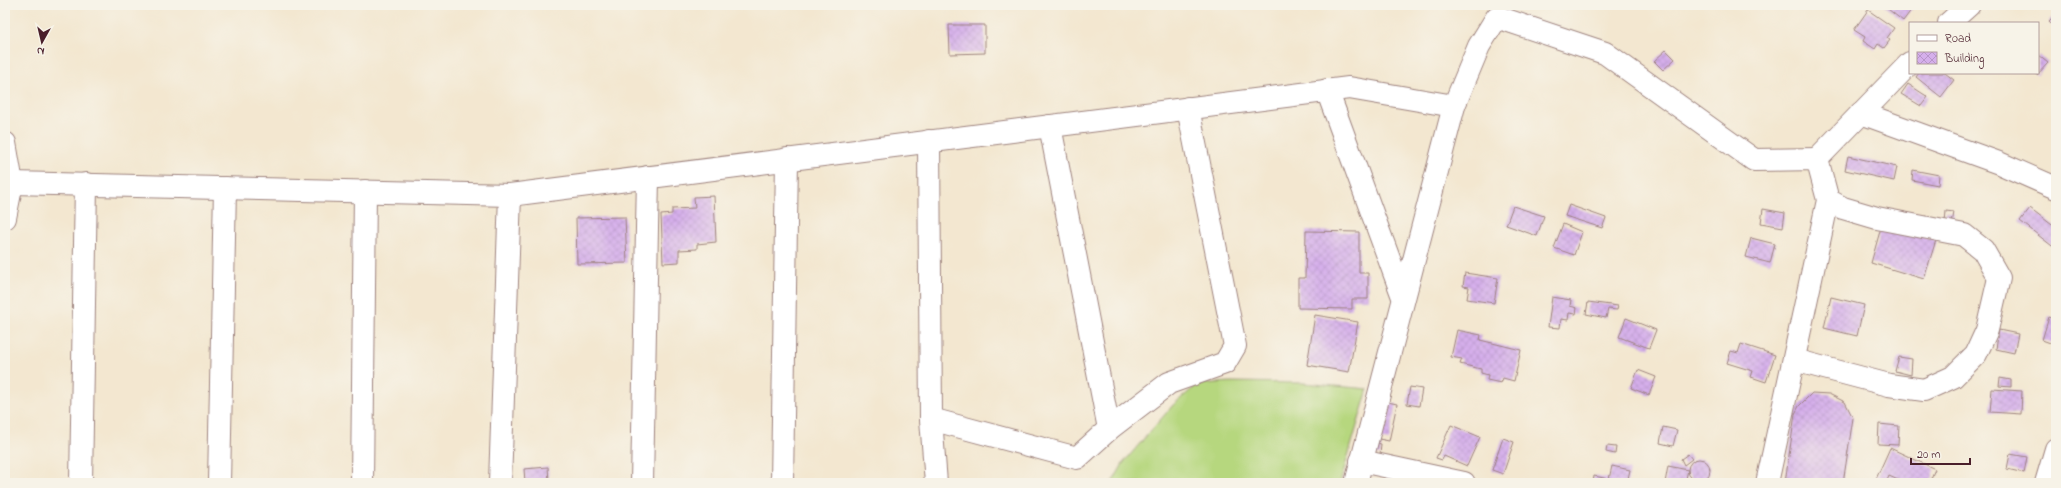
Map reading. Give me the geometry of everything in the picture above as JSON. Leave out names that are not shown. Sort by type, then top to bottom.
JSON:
[{"type":"street","points":[[1951,22],[1969,5]]},
{"type":"street","points":[[1356,483],[1403,297],[1454,106],[1479,46],[1500,11],[1605,53],[1754,160],[1817,159],[1909,64]]},
{"type":"street","points":[[12,183],[510,195],[1327,90],[1350,88],[1454,106]]},
{"type":"street","points":[[1327,90],[1403,297]]},
{"type":"street","points":[[931,419],[1077,458],[1109,429],[1169,383],[1225,363],[1236,346],[1188,108]]},
{"type":"street","points":[[1861,113],[1999,163],[2056,188]]},
{"type":"street","points":[[1050,126],[1109,429]]},
{"type":"street","points":[[929,141],[931,419],[936,483]]},
{"type":"street","points":[[5,143],[12,183],[5,218]]},
{"type":"street","points":[[1767,483],[1828,200],[1817,159]]},
{"type":"street","points":[[782,483],[787,160]]},
{"type":"street","points":[[642,483],[648,177]]},
{"type":"street","points":[[81,483],[86,184]]},
{"type":"street","points":[[219,483],[225,188]]},
{"type":"street","points":[[362,483],[365,191]]},
{"type":"street","points":[[500,483],[510,195]]},
{"type":"street","points":[[1794,360],[1889,385],[1924,390],[1953,377],[1976,354],[1987,330],[1999,278],[1983,250],[1964,235],[1877,218],[1843,208],[1828,200]]},
{"type":"street","points":[[2046,483],[2056,449]]},
{"type":"street","points":[[1361,461],[1464,483]]},
{"type":"green space","points":[[1231,382],[1304,383],[1368,389],[1340,483],[1112,483],[1124,462],[1173,405],[1198,384]]},
{"type":"building","points":[[1883,5],[1915,5],[1903,21]]},
{"type":"building","points":[[1868,10],[1894,28],[1887,38],[1890,40],[1884,48],[1878,44],[1875,49],[1863,41],[1865,37],[1854,30]]},
{"type":"building","points":[[2054,17],[2056,19],[2056,29],[2049,22]]},
{"type":"building","points":[[949,25],[985,25],[985,53],[950,54]]},
{"type":"building","points":[[1666,50],[1675,59],[1663,70],[1654,61]]},
{"type":"building","points":[[2039,56],[2048,63],[2039,73]]},
{"type":"building","points":[[1918,74],[1946,74],[1954,80],[1941,97],[1916,77]]},
{"type":"building","points":[[1908,84],[1928,97],[1921,106],[1901,94]]},
{"type":"building","points":[[1848,156],[1897,167],[1894,181],[1845,170]]},
{"type":"building","points":[[1913,170],[1939,175],[1938,185],[1912,180]]},
{"type":"building","points":[[714,196],[716,242],[697,244],[697,249],[679,250],[679,262],[663,263],[661,215],[672,214],[672,209],[695,208],[694,197]]},
{"type":"building","points":[[1569,205],[1606,218],[1602,228],[1565,216]]},
{"type":"building","points":[[1513,206],[1544,216],[1537,236],[1506,225]]},
{"type":"building","points":[[2030,208],[2056,228],[2056,249],[2020,221]]},
{"type":"building","points":[[1763,209],[1785,213],[1783,227],[1761,223]]},
{"type":"building","points":[[1946,211],[1954,212],[1952,224],[1945,223]]},
{"type":"building","points":[[625,217],[627,263],[577,264],[576,218]]},
{"type":"building","points":[[1563,224],[1582,232],[1574,255],[1554,248]]},
{"type":"building","points":[[1882,224],[1936,240],[1924,279],[1871,263]]},
{"type":"building","points":[[1306,231],[1359,232],[1359,273],[1368,273],[1368,299],[1352,299],[1352,309],[1298,308],[1298,278],[1305,278]]},
{"type":"building","points":[[1751,238],[1775,244],[1770,263],[1746,257]]},
{"type":"building","points":[[1465,273],[1498,278],[1494,303],[1467,299],[1469,287],[1463,286]]},
{"type":"building","points":[[1552,297],[1571,300],[1570,306],[1577,308],[1576,314],[1569,313],[1568,320],[1561,319],[1560,328],[1548,327]]},
{"type":"building","points":[[1831,297],[1864,305],[1857,336],[1824,328]]},
{"type":"building","points":[[1588,302],[1618,306],[1617,310],[1608,309],[1606,318],[1586,314]]},
{"type":"building","points":[[1315,315],[1358,322],[1349,372],[1307,365]]},
{"type":"building","points":[[2049,317],[2056,320],[2056,345],[2042,340]]},
{"type":"building","points":[[1626,318],[1656,330],[1649,348],[1619,337]]},
{"type":"building","points":[[1457,330],[1481,335],[1480,340],[1521,350],[1514,381],[1503,378],[1501,383],[1487,380],[1488,375],[1481,373],[1481,369],[1460,364],[1462,359],[1451,357]]},
{"type":"building","points":[[1999,330],[2018,334],[2014,353],[1996,349]]},
{"type":"building","points":[[1741,344],[1775,355],[1766,382],[1751,377],[1753,371],[1727,363],[1731,351],[1738,353]]},
{"type":"building","points":[[1899,357],[1912,359],[1911,375],[1895,371]]},
{"type":"building","points":[[1638,370],[1656,377],[1649,395],[1631,388]]},
{"type":"building","points":[[2000,378],[2011,380],[2011,387],[1999,386]]},
{"type":"building","points":[[1410,387],[1422,389],[1419,406],[1407,404]]},
{"type":"building","points":[[1992,389],[2022,391],[2021,414],[1990,412]]},
{"type":"building","points":[[1812,393],[1829,394],[1845,402],[1853,418],[1843,483],[1785,483],[1795,414],[1799,406]]},
{"type":"building","points":[[1383,401],[1397,404],[1389,441],[1374,438]]},
{"type":"building","points":[[1879,424],[1899,426],[1898,445],[1878,444]]},
{"type":"building","points":[[1451,425],[1480,437],[1467,466],[1444,456],[1442,460],[1436,458]]},
{"type":"building","points":[[1663,427],[1677,430],[1673,446],[1660,443]]},
{"type":"building","points":[[1503,438],[1514,442],[1503,474],[1492,470]]},
{"type":"building","points":[[1372,442],[1381,444],[1380,455],[1370,453]]},
{"type":"building","points":[[1607,446],[1616,447],[1615,454],[1606,452]]},
{"type":"building","points":[[1890,448],[1935,469],[1929,483],[1905,483],[1889,476],[1886,483],[1876,479]]},
{"type":"building","points":[[1688,454],[1692,459],[1684,465],[1681,459]]},
{"type":"building","points":[[2010,454],[2027,457],[2024,473],[2007,469]]},
{"type":"building","points":[[1699,459],[1707,462],[1710,470],[1707,478],[1699,481],[1691,478],[1688,470],[1691,462]]},
{"type":"building","points":[[1612,466],[1630,470],[1627,483],[1593,483],[1594,476],[1609,479]]},
{"type":"building","points":[[1668,466],[1688,470],[1685,483],[1665,483]]},
{"type":"building","points":[[548,467],[549,481],[525,482],[524,469]]}]
